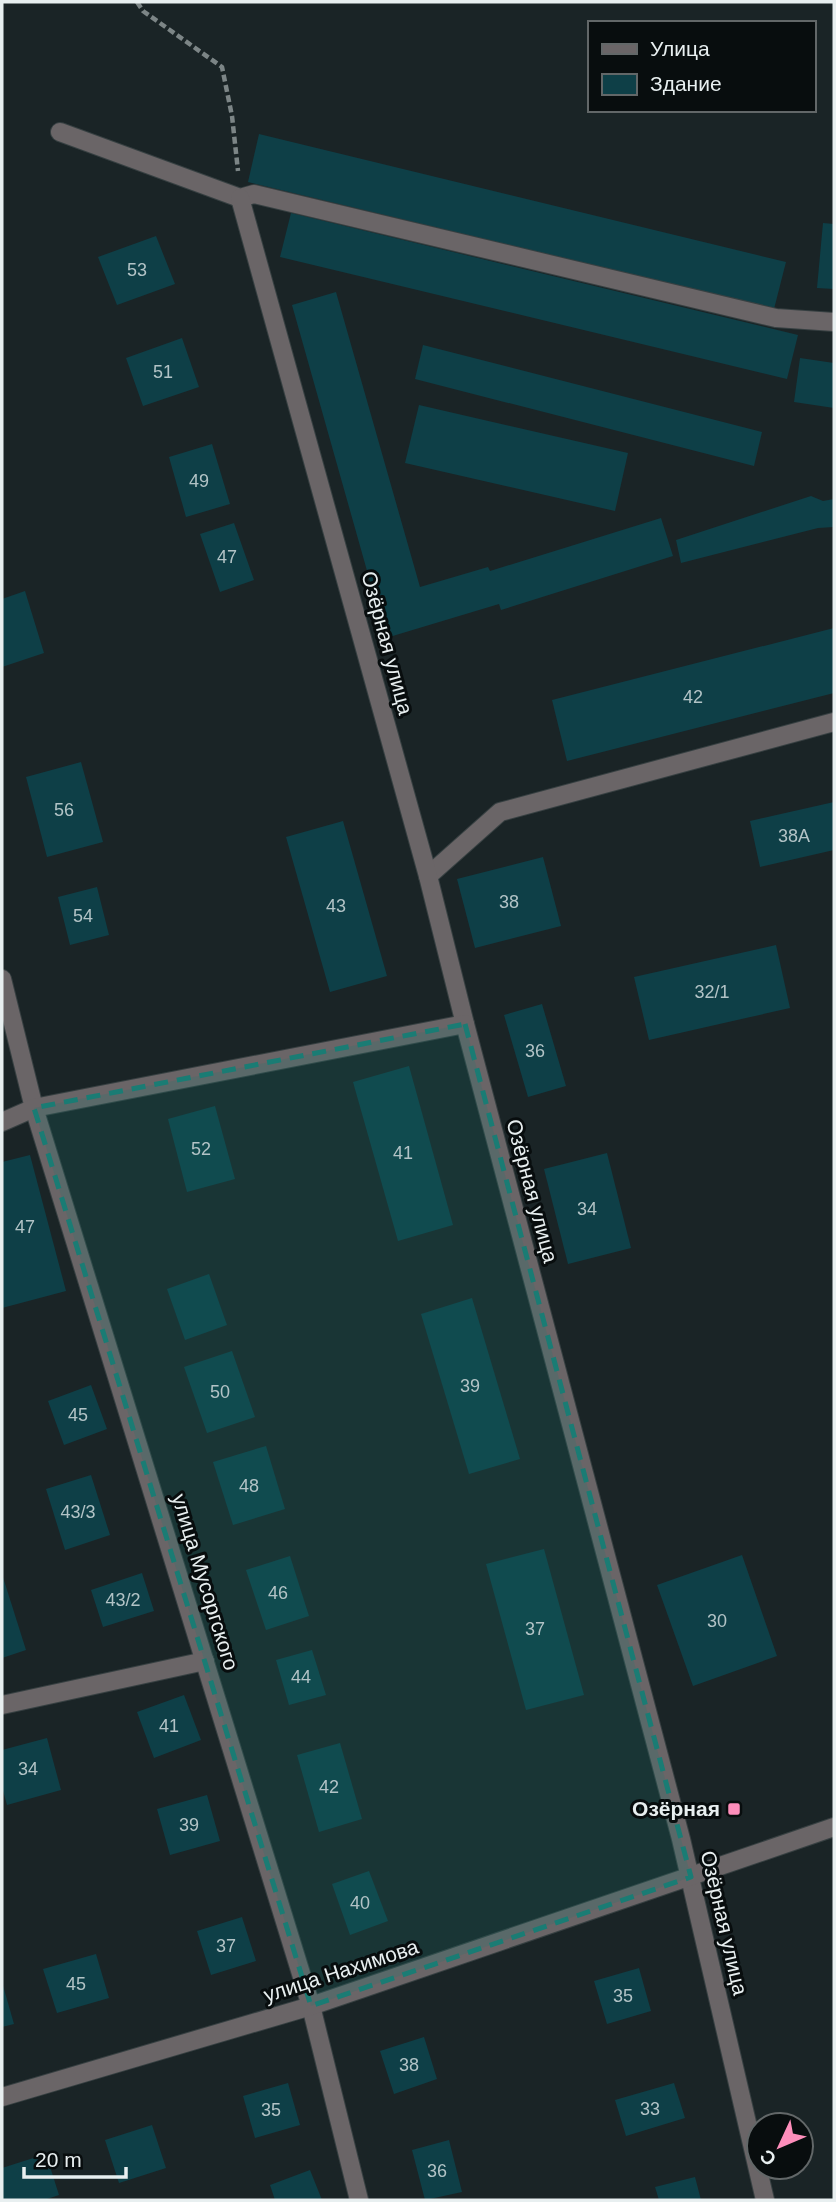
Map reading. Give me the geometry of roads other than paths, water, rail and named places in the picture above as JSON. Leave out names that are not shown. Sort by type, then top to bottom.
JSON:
[{"type":"street","points":[[60,132],[240,198],[254,194],[776,318],[834,322]]},
{"type":"street","name":"Озёрная улица","points":[[240,198],[428,876],[691,1877],[765,2200]]},
{"type":"street","points":[[428,876],[500,812],[834,722]]},
{"type":"street","name":"улица Мусоргского","points":[[2,979],[34,1108],[311,2006],[359,2200]]},
{"type":"street","points":[[2,1122],[34,1108],[465,1024]]},
{"type":"street","points":[[2,1705],[205,1661]]},
{"type":"street","name":"улица Нахимова","points":[[2,2097],[311,2006],[834,1827]]},
{"type":"place","name":"Озёрная","points":[[734,1809]]}]
